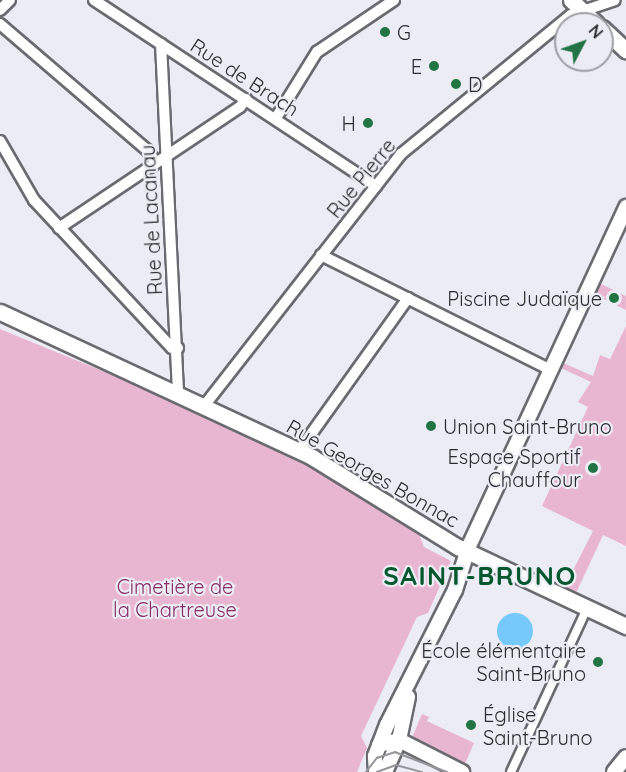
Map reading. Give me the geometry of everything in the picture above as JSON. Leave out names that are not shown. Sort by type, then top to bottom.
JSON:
[{"type":"main road","points":[[614,39],[626,50]]},
{"type":"main road","name":"Rue Georges Bonnac","points":[[0,312],[299,451],[467,552],[626,626]]},
{"type":"street","points":[[0,10],[10,0]]},
{"type":"street","name":"Rue de Brach","points":[[97,0],[376,186]]},
{"type":"street","points":[[276,118],[317,52],[394,0]]},
{"type":"street","points":[[576,5],[615,0]]},
{"type":"street","name":"Rue Pierre","points":[[204,406],[401,154],[576,5]]},
{"type":"street","points":[[0,24],[148,151],[156,163]]},
{"type":"street","name":"Rue de Lacanau","points":[[161,44],[178,348],[178,394]]},
{"type":"street","points":[[59,228],[240,107],[246,99]]},
{"type":"street","points":[[0,141],[34,200],[172,348],[178,348]]},
{"type":"street","points":[[376,772],[379,745],[410,686],[454,591],[467,552],[626,207]]},
{"type":"street","points":[[321,255],[551,370]]},
{"type":"street","points":[[299,451],[408,298]]},
{"type":"street","points":[[511,772],[554,685],[587,609]]},
{"type":"street","points":[[385,772],[399,740],[410,686]]},
{"type":"street","points":[[379,745],[399,740],[462,772]]},
{"type":"street","points":[[614,772],[626,757]]},
{"type":"green space","name":"Piscine Judaïque","points":[[599,283],[626,296],[626,310],[593,294]]},
{"type":"green space","name":"Espace Sportif Chauffour","points":[[626,326],[626,546],[603,535],[576,593],[564,588],[593,531],[542,506],[588,407],[578,402],[591,382],[559,367],[561,362],[593,376],[600,355],[610,359]]},
{"type":"green space","name":"Cimetière de la Chartreuse","points":[[0,329],[117,377],[307,465],[419,534],[424,547],[451,561],[428,613],[417,617],[361,736],[367,748],[357,772],[0,772]]},
{"type":"green space","points":[[422,714],[429,717],[427,721],[474,743],[464,766],[411,740]]},
{"type":"water","points":[[515,613],[528,618],[533,631],[528,644],[515,649],[502,644],[497,631],[502,618]]},
{"type":"tram line","points":[[366,772],[377,758],[395,752],[447,772]]},
{"type":"tram line","points":[[377,772],[396,765],[422,772]]},
{"type":"place","name":"G","points":[[385,32]]},
{"type":"place","name":"E","points":[[434,66]]},
{"type":"place","name":"D","points":[[456,84]]},
{"type":"place","name":"H","points":[[368,123]]},
{"type":"place","name":"Piscine Judaïque","points":[[614,298]]},
{"type":"place","name":"Union Saint-Bruno","points":[[431,426]]},
{"type":"place","name":"Espace Sportif Chauffour","points":[[593,468]]},
{"type":"place","name":"École élémentaire Saint-Bruno","points":[[598,662]]},
{"type":"place","name":"Église Saint-Bruno","points":[[471,725]]},
{"type":"district","name":"SAINT-BRUNO","points":[[480,576]]}]
